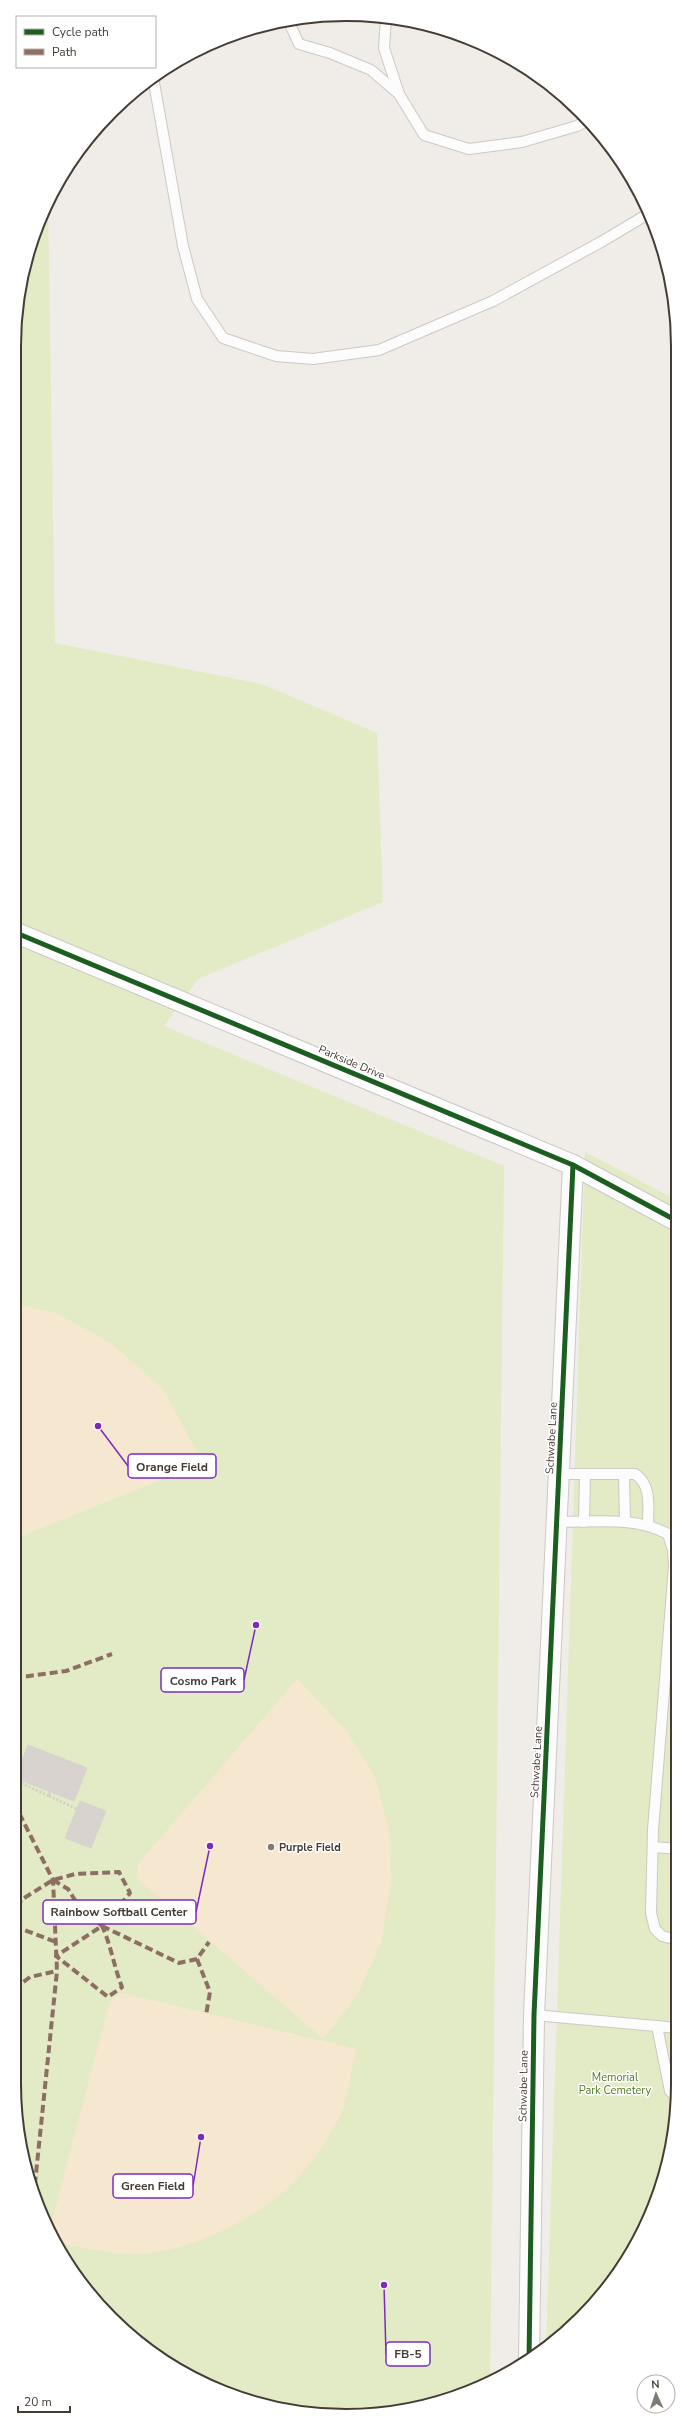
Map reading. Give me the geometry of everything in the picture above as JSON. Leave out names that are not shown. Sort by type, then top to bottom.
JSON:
[{"type":"street","name":"Parkside Drive","points":[[21,935],[573,1165],[671,1218]]},
{"type":"street","name":"Schwabe Lane","points":[[529,2353],[534,2015],[573,1165]]},
{"type":"lane","points":[[386,24],[384,48],[399,94],[424,135],[469,149],[522,142],[582,123]]},
{"type":"lane","points":[[291,26],[299,44],[330,53],[371,70],[399,94]]},
{"type":"lane","points":[[154,84],[183,246],[197,299],[223,338],[276,356],[313,359],[379,350],[493,300],[601,242],[644,217]]},
{"type":"lane","points":[[559,1474],[635,1474],[644,1480],[648,1490],[648,1525]]},
{"type":"lane","points":[[584,1522],[585,1474]]},
{"type":"lane","points":[[624,1474],[625,1522]]},
{"type":"lane","points":[[557,1522],[625,1522],[648,1525],[668,1534],[671,1544]]},
{"type":"lane","points":[[671,1606],[653,1847],[652,1924],[662,1936],[671,1938]]},
{"type":"lane","points":[[653,1847],[671,1848]]},
{"type":"lane","points":[[534,2015],[671,2027]]},
{"type":"lane","points":[[657,2026],[671,2093]]},
{"type":"path","points":[[21,1783],[77,1809]]},
{"type":"path","points":[[49,1796],[50,1792]]},
{"type":"green space","points":[[48,217],[55,643],[262,684],[377,733],[383,902],[198,979],[164,1026],[504,1166],[490,2375],[450,2392],[409,2403],[388,2406],[346,2409],[283,2403],[242,2392],[183,2365],[148,2342],[116,2314],[88,2282],[76,2265],[55,2228],[38,2188],[27,2147],[24,2126],[21,2084],[21,346],[27,283],[38,242]]},
{"type":"green space","name":"Memorial Park Cemetery","points":[[585,1152],[671,1197],[671,2084],[665,2147],[654,2188],[637,2228],[616,2265],[604,2282],[576,2314],[546,2340]]},
{"type":"sand","points":[[21,1306],[56,1313],[111,1343],[163,1389],[203,1463],[21,1536]]},
{"type":"sand","name":"Purple Field","points":[[297,1679],[346,1730],[375,1777],[389,1830],[391,1879],[381,1943],[358,1994],[323,2039],[138,1879],[138,1864]]},
{"type":"sand","points":[[122,1993],[356,2049],[346,2096],[338,2120],[314,2159],[291,2185],[255,2213],[238,2223],[220,2232],[184,2246],[149,2253],[127,2254],[93,2250],[64,2244],[52,2221],[110,2001]]},
{"type":"building","points":[[28,1745],[87,1768],[74,1801],[21,1780],[21,1763]]},
{"type":"building","points":[[80,1801],[106,1811],[91,1848],[65,1838]]},
{"type":"marked path","points":[[21,1677],[66,1671],[112,1654]]},
{"type":"marked path","points":[[21,1817],[53,1880],[57,1971],[35,2179]]},
{"type":"marked path","points":[[21,1900],[53,1880],[75,1874],[119,1872],[130,1893],[102,1926]]},
{"type":"marked path","points":[[53,1880],[68,1889],[78,1905],[102,1926],[56,1956],[108,1997],[122,1987],[102,1926]]},
{"type":"marked path","points":[[102,1926],[179,1963],[197,1959],[209,1942]]},
{"type":"marked path","points":[[21,1929],[56,1942]]},
{"type":"marked path","points":[[197,1959],[210,1992],[206,2015]]},
{"type":"marked path","points":[[21,1984],[30,1977],[57,1971]]},
{"type":"cycle path","points":[[21,935],[573,1165],[671,1218]]},
{"type":"cycle path","points":[[529,2353],[534,2015],[573,1165]]},
{"type":"place","name":"Orange Field","points":[[98,1426]]},
{"type":"place","name":"Cosmo Park","points":[[256,1625]]},
{"type":"place","name":"Rainbow Softball Center","points":[[210,1846]]},
{"type":"place","name":"Purple Field","points":[[271,1847]]},
{"type":"place","name":"Green Field","points":[[201,2137]]},
{"type":"place","name":"FB-5","points":[[384,2285]]}]
